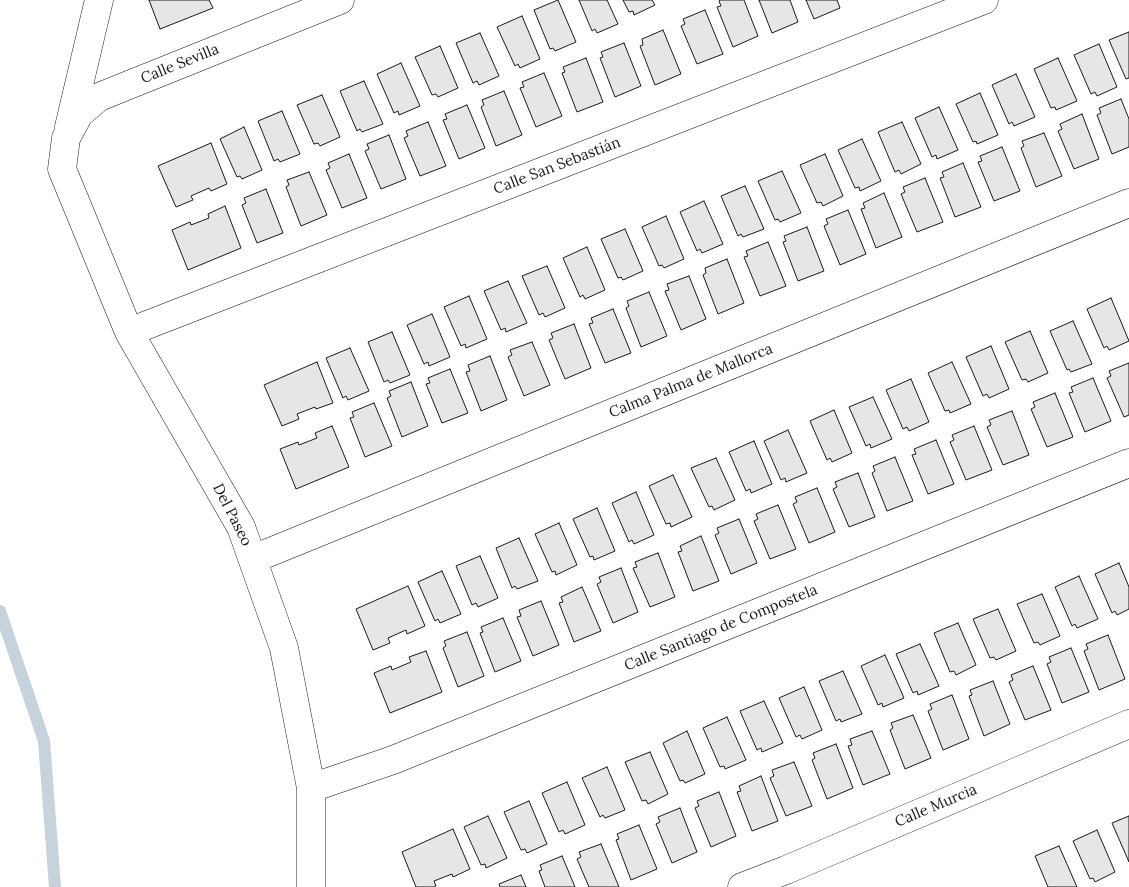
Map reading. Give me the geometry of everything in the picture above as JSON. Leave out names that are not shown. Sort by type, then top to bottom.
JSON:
[{"type":"street","points":[[66,138],[99,0]]},
{"type":"street","name":"Calle Sevilla","points":[[62,169],[66,138],[79,114],[99,97],[340,0]]},
{"type":"street","name":"Calle San Sebastián","points":[[129,332],[984,0]]},
{"type":"street","name":"Del Paseo","points":[[62,169],[129,332],[241,527],[284,648],[311,788],[311,887]]},
{"type":"street","name":"Calma Palma de Mallorca","points":[[253,559],[1129,203]]},
{"type":"street","name":"Calle Santiago de Compostela","points":[[311,788],[393,760],[1129,463]]},
{"type":"street","name":"Calle Murcia","points":[[742,887],[790,878],[1129,724]]},
{"type":"building","points":[[149,0],[209,0],[213,8],[160,29]]},
{"type":"building","points":[[558,0],[576,42],[555,51],[553,48],[550,49],[534,10]]},
{"type":"building","points":[[579,0],[607,0],[618,24],[597,33],[595,29],[592,31]]},
{"type":"building","points":[[623,0],[652,0],[655,5],[634,15],[633,11],[629,12]]},
{"type":"building","points":[[720,0],[744,0],[758,36],[733,47],[717,7],[721,6]]},
{"type":"building","points":[[759,0],[790,0],[798,22],[772,33]]},
{"type":"building","points":[[806,0],[837,0],[840,8],[814,19]]},
{"type":"building","points":[[705,10],[723,54],[697,64],[681,26],[685,24],[683,19]]},
{"type":"building","points":[[522,16],[540,59],[520,68],[518,64],[515,66],[497,27]]},
{"type":"building","points":[[663,30],[681,74],[655,85],[640,46],[643,45],[642,39]]},
{"type":"building","points":[[1129,32],[1129,78],[1126,79],[1109,40]]},
{"type":"building","points":[[480,33],[499,76],[479,85],[477,81],[473,83],[456,43]]},
{"type":"building","points":[[624,43],[641,86],[615,97],[600,58],[603,57],[601,52]]},
{"type":"building","points":[[1099,44],[1117,87],[1097,96],[1095,92],[1091,94],[1074,55]]},
{"type":"building","points":[[440,46],[458,88],[438,97],[436,94],[432,95],[415,57]]},
{"type":"building","points":[[586,58],[603,102],[577,112],[562,73],[565,72],[563,67]]},
{"type":"building","points":[[1058,58],[1077,101],[1056,110],[1055,107],[1051,108],[1034,69]]},
{"type":"building","points":[[401,63],[420,106],[399,115],[398,111],[394,113],[377,74]]},
{"type":"building","points":[[544,73],[562,116],[536,127],[520,88],[524,87],[522,82]]},
{"type":"building","points":[[1016,74],[1035,117],[1014,126],[1012,122],[1009,124],[992,85]]},
{"type":"building","points":[[364,81],[383,124],[362,132],[360,129],[357,131],[340,91]]},
{"type":"building","points":[[504,91],[522,135],[496,146],[481,107],[484,105],[482,100]]},
{"type":"building","points":[[980,93],[998,135],[977,144],[976,141],[973,142],[956,104]]},
{"type":"building","points":[[322,95],[340,137],[320,146],[318,143],[314,144],[297,105]]},
{"type":"building","points":[[1121,99],[1129,119],[1129,147],[1112,154],[1097,115],[1101,113],[1099,108]]},
{"type":"building","points":[[467,105],[485,148],[459,159],[443,120],[447,119],[445,114]]},
{"type":"building","points":[[939,107],[958,150],[937,159],[936,155],[932,157],[915,118]]},
{"type":"building","points":[[282,111],[300,154],[280,162],[278,159],[274,161],[258,121]]},
{"type":"building","points":[[1082,114],[1099,159],[1074,169],[1058,131],[1062,129],[1060,124]]},
{"type":"building","points":[[428,122],[446,166],[420,176],[404,138],[408,136],[406,131]]},
{"type":"building","points":[[902,122],[921,164],[901,174],[899,170],[895,172],[878,132]]},
{"type":"building","points":[[244,127],[262,170],[242,179],[240,176],[237,177],[220,139]]},
{"type":"building","points":[[1044,133],[1062,176],[1036,187],[1021,148],[1024,146],[1022,141]]},
{"type":"building","points":[[389,135],[406,179],[381,189],[365,151],[369,149],[367,144]]},
{"type":"building","points":[[862,139],[881,181],[860,191],[859,187],[855,188],[838,150]]},
{"type":"building","points":[[211,143],[227,184],[211,191],[209,188],[191,196],[193,200],[176,207],[158,166]]},
{"type":"building","points":[[1002,147],[1020,191],[994,201],[978,162],[982,161],[980,156]]},
{"type":"building","points":[[349,154],[367,198],[342,208],[326,170],[330,168],[328,163]]},
{"type":"building","points":[[825,154],[843,196],[823,206],[821,202],[817,203],[800,165]]},
{"type":"building","points":[[963,163],[981,207],[955,217],[940,178],[944,177],[942,172]]},
{"type":"building","points":[[782,171],[801,213],[780,222],[778,219],[775,220],[758,181]]},
{"type":"building","points":[[309,172],[327,215],[301,226],[286,187],[289,185],[287,180]]},
{"type":"building","points":[[925,178],[943,222],[917,232],[901,194],[905,192],[903,187]]},
{"type":"building","points":[[745,186],[764,229],[743,237],[741,234],[738,236],[721,196]]},
{"type":"building","points":[[266,189],[283,233],[257,243],[242,205],[246,203],[244,198]]},
{"type":"building","points":[[884,193],[902,237],[876,248],[861,209],[865,208],[863,203]]},
{"type":"building","points":[[704,201],[723,244],[702,253],[700,249],[697,251],[680,212]]},
{"type":"building","points":[[225,206],[241,248],[188,270],[172,230],[190,222],[191,225],[209,218],[208,214]]},
{"type":"building","points":[[848,210],[866,254],[840,265],[824,226],[828,224],[826,219]]},
{"type":"building","points":[[666,216],[684,259],[664,268],[662,265],[659,266],[642,227]]},
{"type":"building","points":[[807,227],[824,271],[798,281],[783,242],[786,241],[784,236]]},
{"type":"building","points":[[625,229],[643,271],[623,280],[621,277],[618,278],[601,239]]},
{"type":"building","points":[[768,242],[786,286],[760,296],[744,257],[748,256],[746,251]]},
{"type":"building","points":[[587,247],[605,290],[585,299],[583,295],[580,297],[563,258]]},
{"type":"building","points":[[727,259],[744,303],[718,314],[703,275],[706,273],[705,268]]},
{"type":"building","points":[[547,266],[565,308],[545,317],[543,313],[539,315],[522,276]]},
{"type":"building","points":[[689,276],[706,319],[681,330],[665,291],[669,290],[667,284]]},
{"type":"building","points":[[508,281],[527,323],[506,332],[505,328],[501,330],[484,291]]},
{"type":"building","points":[[649,292],[667,336],[641,347],[626,308],[629,306],[627,301]]},
{"type":"building","points":[[469,296],[487,339],[466,348],[465,344],[461,346],[444,307]]},
{"type":"building","points":[[1111,298],[1129,341],[1109,350],[1107,346],[1104,348],[1087,309]]},
{"type":"building","points":[[613,309],[631,353],[605,363],[589,324],[593,323],[591,318]]},
{"type":"building","points":[[432,314],[450,357],[429,366],[428,362],[424,364],[407,325]]},
{"type":"building","points":[[1073,321],[1092,364],[1071,372],[1069,369],[1067,370],[1050,331]]},
{"type":"building","points":[[574,324],[591,368],[565,379],[549,340],[553,338],[551,333]]},
{"type":"building","points":[[1030,331],[1048,373],[1028,382],[1026,379],[1022,380],[1005,342]]},
{"type":"building","points":[[392,332],[410,375],[390,383],[388,380],[384,382],[368,342]]},
{"type":"building","points":[[532,342],[550,385],[524,396],[508,357],[512,355],[510,350]]},
{"type":"building","points":[[991,346],[1009,389],[989,398],[987,394],[983,396],[966,357]]},
{"type":"building","points":[[350,348],[369,391],[348,400],[346,396],[343,398],[326,358]]},
{"type":"building","points":[[490,356],[507,400],[481,411],[466,372],[470,371],[468,365]]},
{"type":"building","points":[[317,362],[333,403],[297,414],[299,419],[282,426],[264,385]]},
{"type":"building","points":[[952,362],[971,404],[950,413],[949,410],[945,411],[928,373]]},
{"type":"building","points":[[1129,363],[1129,415],[1124,417],[1107,378],[1111,376],[1109,371]]},
{"type":"building","points":[[450,369],[468,413],[442,423],[426,384],[430,383],[428,378]]},
{"type":"building","points":[[1093,378],[1111,421],[1085,432],[1069,393],[1073,392],[1071,387]]},
{"type":"building","points":[[911,379],[929,422],[909,431],[907,427],[903,429],[886,390]]},
{"type":"building","points":[[411,382],[428,426],[402,437],[387,398],[391,396],[389,391]]},
{"type":"building","points":[[1055,393],[1073,437],[1047,447],[1031,409],[1035,407],[1033,402]]},
{"type":"building","points":[[873,397],[892,439],[871,448],[870,444],[866,446],[849,407]]},
{"type":"building","points":[[374,403],[392,446],[365,457],[350,418],[354,417],[352,412]]},
{"type":"building","points":[[834,410],[852,453],[832,462],[830,458],[827,460],[810,421]]},
{"type":"building","points":[[1012,411],[1029,455],[1003,465],[987,427],[991,425],[989,420]]},
{"type":"building","points":[[332,426],[349,467],[296,489],[280,449],[298,442],[299,445],[317,438],[315,433]]},
{"type":"building","points":[[974,426],[992,470],[966,480],[950,442],[954,440],[952,435]]},
{"type":"building","points":[[788,430],[807,473],[786,482],[785,478],[781,480],[764,441]]},
{"type":"building","points":[[936,440],[954,484],[928,494],[912,455],[916,454],[914,449]]},
{"type":"building","points":[[754,441],[772,484],[751,493],[750,489],[746,491],[729,452]]},
{"type":"building","points":[[895,457],[913,501],[887,511],[872,473],[875,471],[873,466]]},
{"type":"building","points":[[716,458],[735,500],[714,510],[712,506],[709,507],[691,468]]},
{"type":"building","points":[[858,473],[875,517],[849,527],[833,489],[837,487],[835,482]]},
{"type":"building","points":[[673,475],[692,517],[671,527],[670,523],[666,524],[649,486]]},
{"type":"building","points":[[817,488],[835,532],[809,543],[793,504],[797,502],[795,497]]},
{"type":"building","points":[[636,492],[654,535],[634,544],[632,540],[629,542],[612,503]]},
{"type":"building","points":[[778,505],[796,549],[770,559],[754,521],[758,519],[756,514]]},
{"type":"building","points":[[597,508],[615,551],[594,560],[593,556],[590,557],[573,519]]},
{"type":"building","points":[[739,519],[757,563],[731,574],[715,535],[719,533],[717,528]]},
{"type":"building","points":[[559,523],[577,565],[556,575],[555,571],[552,572],[535,534]]},
{"type":"building","points":[[701,536],[719,581],[693,591],[678,552],[682,551],[680,546]]},
{"type":"building","points":[[519,538],[538,581],[517,589],[515,586],[512,588],[496,548]]},
{"type":"building","points":[[658,553],[675,597],[650,607],[633,568],[637,567],[635,562]]},
{"type":"building","points":[[480,556],[498,598],[478,607],[476,603],[472,605],[456,566]]},
{"type":"building","points":[[1119,563],[1129,587],[1129,609],[1117,615],[1115,611],[1112,613],[1095,574]]},
{"type":"building","points":[[621,568],[638,612],[613,623],[597,584],[601,582],[599,577]]},
{"type":"building","points":[[442,571],[461,614],[440,623],[438,619],[435,621],[418,582]]},
{"type":"building","points":[[1079,576],[1098,619],[1077,628],[1075,624],[1072,626],[1055,587]]},
{"type":"building","points":[[408,586],[425,626],[407,634],[406,630],[388,638],[390,643],[373,650],[356,609]]},
{"type":"building","points":[[582,587],[601,631],[574,642],[559,603],[563,602],[561,597]]},
{"type":"building","points":[[1042,594],[1060,636],[1040,645],[1038,642],[1034,643],[1017,604]]},
{"type":"building","points":[[541,601],[559,645],[533,656],[517,617],[521,616],[519,610]]},
{"type":"building","points":[[998,609],[1016,651],[996,660],[994,657],[990,658],[973,619]]},
{"type":"building","points":[[503,618],[521,661],[495,672],[480,633],[483,632],[481,627]]},
{"type":"building","points":[[958,623],[976,665],[956,675],[954,671],[950,672],[934,633]]},
{"type":"building","points":[[467,632],[484,676],[458,687],[443,648],[446,646],[444,641]]},
{"type":"building","points":[[1108,635],[1125,679],[1099,690],[1084,651],[1088,649],[1086,644]]},
{"type":"building","points":[[920,644],[939,686],[918,695],[917,691],[913,693],[896,654]]},
{"type":"building","points":[[1071,648],[1089,692],[1062,703],[1047,664],[1051,662],[1049,657]]},
{"type":"building","points":[[426,651],[442,692],[390,713],[374,673],[391,666],[392,670],[411,662],[409,657]]},
{"type":"building","points":[[885,655],[904,698],[883,707],[882,703],[878,705],[861,666]]},
{"type":"building","points":[[1033,666],[1051,710],[1025,720],[1009,682],[1013,680],[1011,675]]},
{"type":"building","points":[[843,671],[862,714],[841,722],[840,719],[836,721],[819,681]]},
{"type":"building","points":[[993,681],[1010,724],[984,736],[969,696],[972,695],[970,690]]},
{"type":"building","points":[[804,687],[822,730],[802,739],[800,735],[796,737],[779,698]]},
{"type":"building","points":[[952,695],[969,739],[943,750],[928,711],[932,709],[930,704]]},
{"type":"building","points":[[764,701],[783,743],[762,752],[761,748],[757,750],[740,711]]},
{"type":"building","points":[[913,715],[931,758],[905,769],[890,730],[893,728],[891,723]]},
{"type":"building","points":[[727,717],[746,760],[725,769],[724,766],[720,767],[703,728]]},
{"type":"building","points":[[687,731],[705,774],[685,783],[683,780],[680,781],[663,743]]},
{"type":"building","points":[[872,731],[890,774],[863,785],[848,746],[852,745],[850,739]]},
{"type":"building","points":[[836,744],[853,788],[827,799],[812,760],[815,758],[813,753]]},
{"type":"building","points":[[650,752],[668,794],[648,804],[646,800],[642,801],[625,762]]},
{"type":"building","points":[[794,762],[812,806],[786,816],[770,778],[774,776],[772,770]]},
{"type":"building","points":[[607,767],[625,810],[605,818],[603,815],[600,817],[582,778]]},
{"type":"building","points":[[761,776],[778,821],[752,831],[737,792],[741,791],[739,786]]},
{"type":"building","points":[[567,782],[585,825],[565,834],[563,830],[559,832],[542,793]]},
{"type":"building","points":[[719,792],[736,836],[711,847],[695,808],[699,806],[697,801]]},
{"type":"building","points":[[529,801],[547,844],[527,853],[525,849],[521,850],[504,812]]},
{"type":"building","points":[[680,808],[697,852],[672,863],[656,824],[660,822],[658,817]]},
{"type":"building","points":[[488,816],[507,858],[486,868],[485,864],[481,865],[464,827]]},
{"type":"building","points":[[1129,816],[1129,862],[1112,823]]},
{"type":"building","points":[[639,825],[657,869],[631,880],[616,840],[619,839],[617,834]]},
{"type":"building","points":[[453,829],[470,869],[453,877],[452,874],[434,881],[436,886],[434,887],[416,887],[402,852]]},
{"type":"building","points":[[1097,830],[1115,872],[1095,882],[1093,878],[1090,879],[1073,841]]},
{"type":"building","points":[[601,844],[619,887],[589,887],[577,859],[581,857],[579,852]]},
{"type":"building","points":[[1059,846],[1077,887],[1048,887],[1035,856]]},
{"type":"building","points":[[562,856],[575,887],[545,887],[539,871],[542,870],[540,865]]},
{"type":"building","points":[[521,875],[526,887],[500,887],[499,884]]},
{"type":"waterway","points":[[0,611],[44,741],[55,887]]}]
